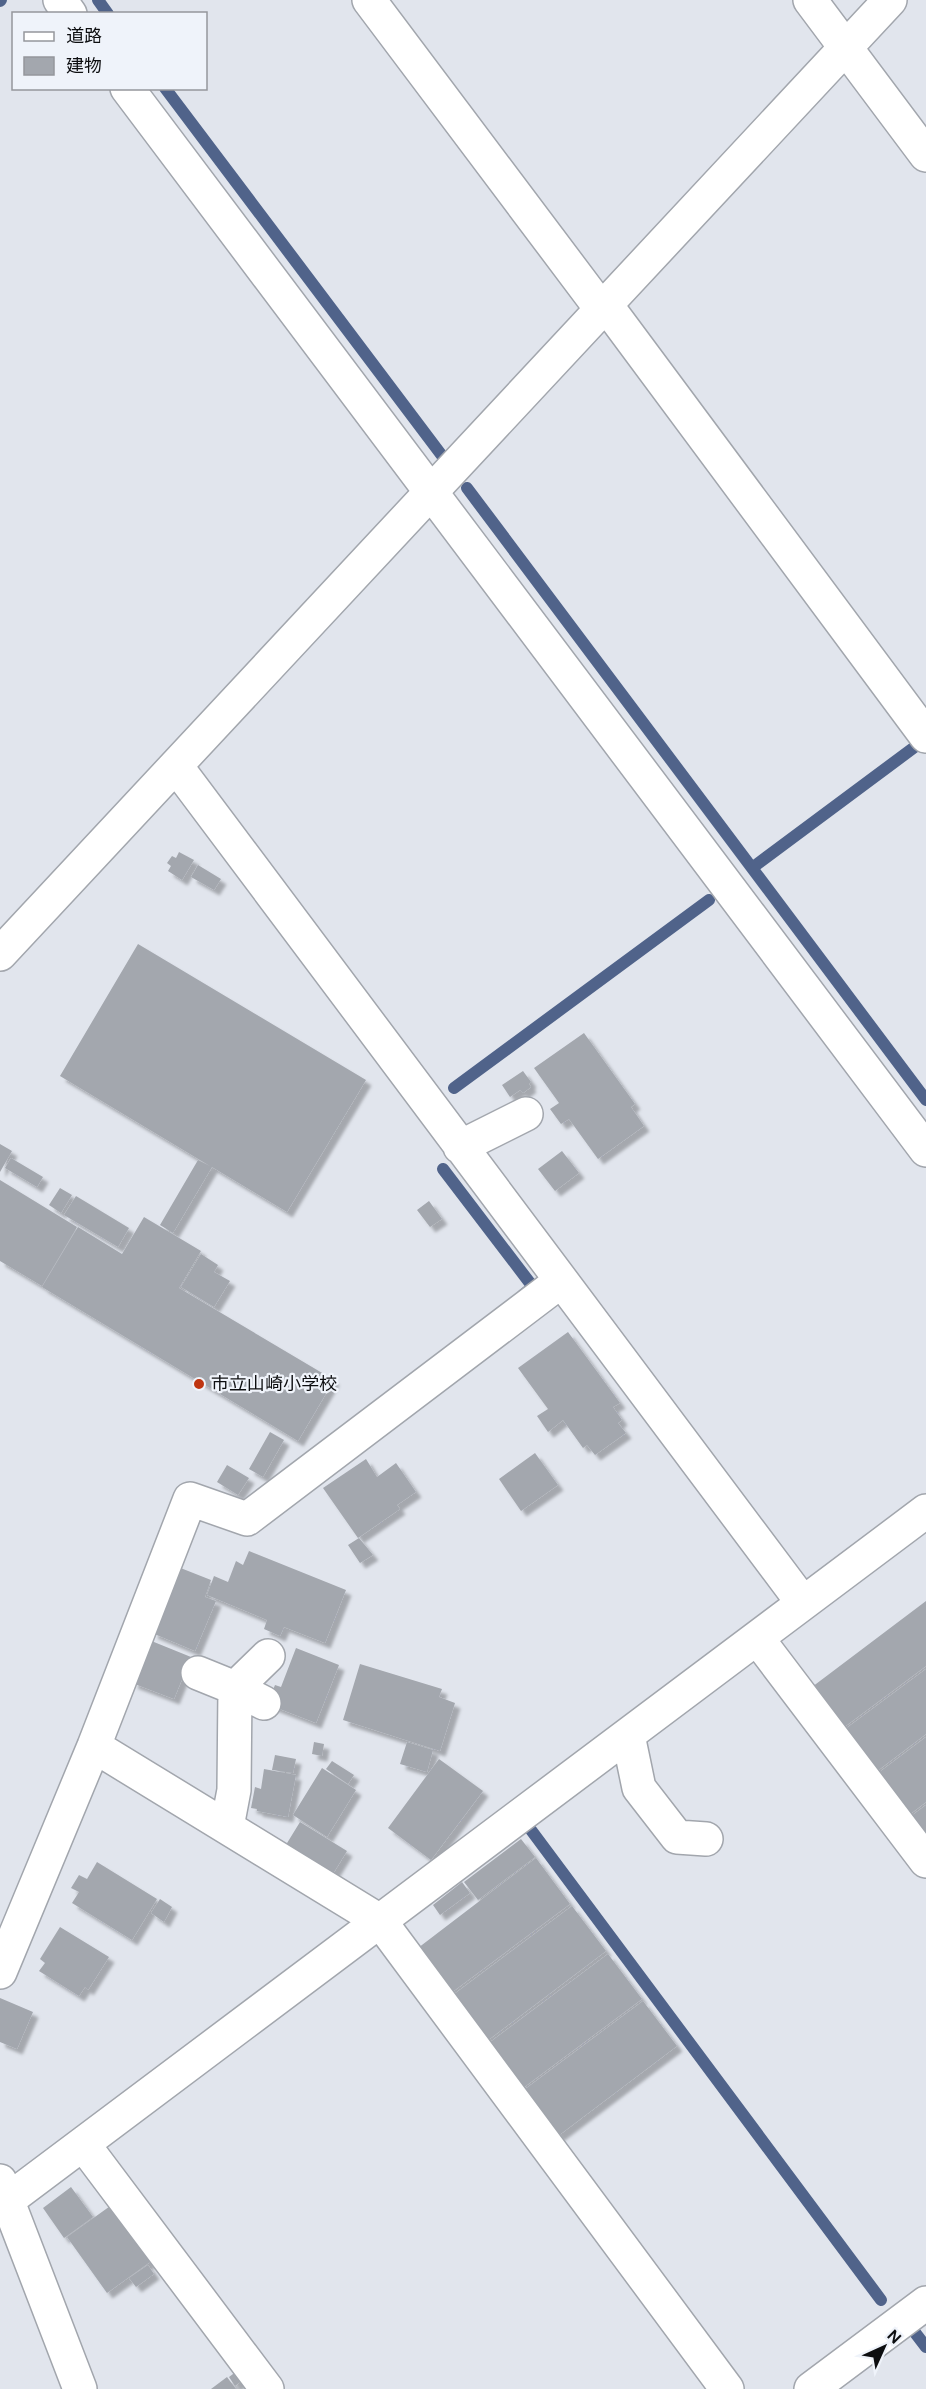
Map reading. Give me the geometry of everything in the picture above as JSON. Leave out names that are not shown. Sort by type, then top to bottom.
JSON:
[{"type":"street","points":[[369,0],[604,307],[926,736]]},
{"type":"street","points":[[810,0],[926,155]]},
{"type":"street","points":[[0,954],[891,0]]},
{"type":"street","points":[[129,90],[926,1150]]},
{"type":"street","points":[[176,766],[803,1603]]},
{"type":"street","points":[[460,1147],[526,1114]]},
{"type":"street","points":[[0,1972],[94,1746],[190,1499],[247,1519],[561,1281]]},
{"type":"street","points":[[80,2389],[3,2195],[83,2144],[926,1511]]},
{"type":"street","points":[[757,1638],[926,1862]]},
{"type":"street","points":[[227,1827],[234,1790],[235,1688],[268,1656]]},
{"type":"street","points":[[198,1673],[264,1703]]},
{"type":"street","points":[[628,1735],[639,1788],[677,1837],[706,1839]]},
{"type":"street","points":[[94,1746],[380,1921],[727,2389]]},
{"type":"street","points":[[83,2144],[267,2389]]},
{"type":"street","points":[[811,2389],[923,2311]]},
{"type":"building","points":[[179,852],[194,860],[182,880],[168,871],[171,866],[167,863],[172,856],[176,858]]},
{"type":"building","points":[[198,865],[221,879],[214,890],[191,877]]},
{"type":"building","points":[[138,944],[366,1080],[287,1212],[212,1167],[173,1233],[160,1225],[198,1160],[210,1166],[60,1076]]},
{"type":"building","points":[[584,1033],[635,1104],[631,1107],[644,1126],[598,1159],[569,1119],[561,1124],[550,1109],[559,1103],[534,1068]]},
{"type":"building","points":[[523,1071],[531,1082],[529,1084],[531,1087],[523,1093],[520,1090],[510,1097],[502,1085]]},
{"type":"building","points":[[0,1144],[12,1151],[0,1172]]},
{"type":"building","points":[[562,1151],[579,1173],[555,1191],[538,1169]]},
{"type":"building","points":[[11,1158],[43,1177],[37,1187],[5,1168]]},
{"type":"building","points":[[0,1180],[77,1227],[42,1286],[0,1261]]},
{"type":"building","points":[[60,1188],[72,1195],[61,1213],[49,1205]]},
{"type":"building","points":[[76,1196],[129,1228],[118,1247],[64,1215]]},
{"type":"building","points":[[429,1201],[442,1219],[430,1227],[417,1210]]},
{"type":"building","points":[[144,1217],[201,1251],[179,1288],[334,1380],[298,1441],[42,1287],[78,1227],[122,1254]]},
{"type":"building","points":[[201,1254],[218,1265],[214,1272],[230,1281],[214,1307],[181,1287]]},
{"type":"building","points":[[568,1332],[620,1403],[613,1407],[622,1420],[618,1423],[626,1433],[595,1455],[587,1445],[583,1448],[563,1420],[548,1432],[537,1416],[548,1409],[518,1368]]},
{"type":"building","points":[[270,1432],[284,1440],[263,1477],[249,1469]]},
{"type":"building","points":[[535,1453],[558,1485],[521,1511],[499,1479]]},
{"type":"building","points":[[366,1459],[377,1477],[396,1463],[416,1492],[397,1505],[400,1509],[358,1538],[323,1488]]},
{"type":"building","points":[[227,1465],[249,1478],[238,1495],[217,1482]]},
{"type":"building","points":[[359,1538],[373,1555],[360,1563],[348,1545]]},
{"type":"building","points":[[249,1551],[346,1590],[325,1643],[284,1627],[280,1636],[264,1629],[267,1620],[207,1595],[214,1576],[228,1582],[236,1561],[243,1565]]},
{"type":"building","points":[[178,1567],[211,1580],[205,1597],[216,1601],[195,1651],[152,1633]]},
{"type":"building","points":[[926,1601],[926,1666],[843,1728],[812,1687]]},
{"type":"building","points":[[149,1640],[191,1657],[174,1699],[132,1683]]},
{"type":"building","points":[[296,1648],[339,1665],[316,1723],[267,1704],[275,1685],[281,1687]]},
{"type":"building","points":[[360,1664],[442,1689],[439,1697],[455,1703],[440,1751],[343,1720]]},
{"type":"building","points":[[926,1669],[926,1734],[876,1772],[844,1730]]},
{"type":"building","points":[[926,1737],[926,1802],[909,1815],[877,1774]]},
{"type":"building","points":[[314,1742],[324,1744],[322,1756],[312,1754]]},
{"type":"building","points":[[407,1742],[433,1750],[427,1772],[400,1764]]},
{"type":"building","points":[[275,1755],[296,1759],[293,1773],[272,1770]]},
{"type":"building","points":[[439,1759],[483,1791],[431,1860],[388,1828]]},
{"type":"building","points":[[332,1761],[354,1775],[348,1784],[326,1769]]},
{"type":"building","points":[[322,1768],[356,1790],[327,1837],[293,1815]]},
{"type":"building","points":[[264,1769],[296,1775],[288,1817],[251,1808],[255,1787],[261,1789]]},
{"type":"building","points":[[926,1805],[926,1838],[910,1817]]},
{"type":"building","points":[[300,1822],[347,1851],[331,1877],[284,1848]]},
{"type":"building","points":[[521,1839],[535,1857],[478,1900],[464,1882]]},
{"type":"building","points":[[536,1858],[570,1904],[451,1993],[418,1948]]},
{"type":"building","points":[[97,1862],[157,1899],[132,1940],[72,1903],[79,1892],[71,1888],[79,1875],[87,1879]]},
{"type":"building","points":[[462,1882],[470,1893],[440,1915],[433,1905]]},
{"type":"building","points":[[160,1899],[172,1907],[164,1922],[151,1913]]},
{"type":"building","points":[[572,1906],[606,1951],[487,2041],[453,1995]]},
{"type":"building","points":[[60,1927],[109,1957],[88,1990],[85,1987],[79,1996],[39,1971],[45,1963],[40,1959]]},
{"type":"building","points":[[608,1954],[642,1999],[523,2088],[489,2043]]},
{"type":"building","points":[[0,1998],[33,2012],[17,2049],[0,2042]]},
{"type":"building","points":[[643,2001],[677,2046],[558,2136],[524,2090]]},
{"type":"building","points":[[71,2187],[93,2217],[64,2238],[43,2208]]},
{"type":"building","points":[[113,2204],[140,2241],[137,2244],[150,2262],[107,2293],[67,2237]]},
{"type":"building","points":[[148,2265],[154,2274],[136,2287],[129,2278]]},
{"type":"building","points":[[237,2371],[244,2379],[235,2386],[229,2377]]},
{"type":"building","points":[[227,2377],[236,2389],[211,2389]]},
{"type":"waterway","points":[[98,0],[107,12]]},
{"type":"waterway","points":[[167,90],[443,457]]},
{"type":"waterway","points":[[467,488],[926,1100]]},
{"type":"waterway","points":[[752,868],[920,743]]},
{"type":"waterway","points":[[454,1088],[709,900]]},
{"type":"waterway","points":[[443,1169],[533,1287],[523,1295]]},
{"type":"waterway","points":[[531,1830],[881,2300]]},
{"type":"waterway","points":[[913,2330],[926,2347]]},
{"type":"place","name":"市立山崎小学校","points":[[199,1384]]}]
